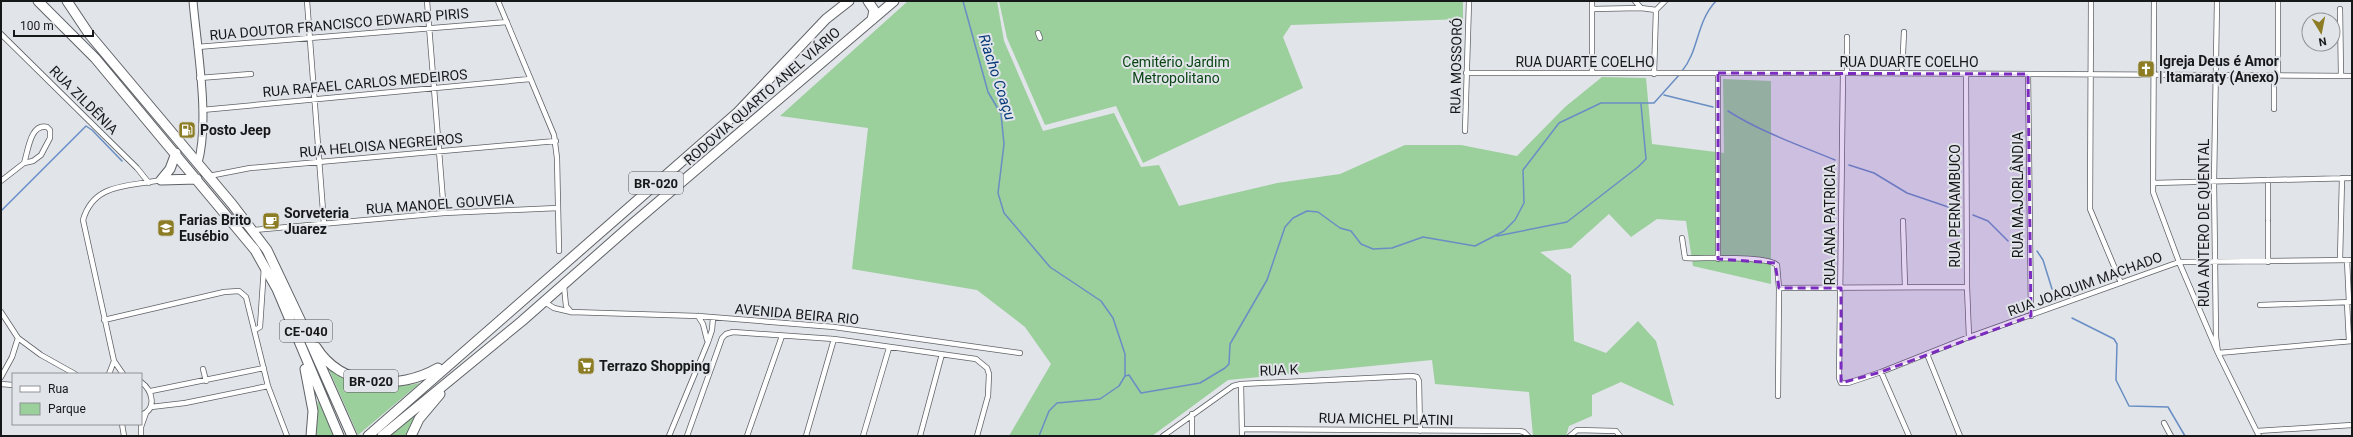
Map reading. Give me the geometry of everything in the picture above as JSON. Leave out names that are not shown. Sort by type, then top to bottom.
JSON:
[{"type":"highway","name":"CE-040","points":[[38,1],[95,58],[231,218],[264,264],[339,436]]},
{"type":"highway","name":"CE-040","points":[[67,1],[89,34],[253,230],[275,264],[352,436]]},
{"type":"highway","name":"RODOVIA QUARTO ANEL VIÁRIO","points":[[455,358],[737,113],[826,19],[849,1]]},
{"type":"highway","points":[[868,1],[874,10],[872,20]]},
{"type":"highway","name":"RODOVIA QUARTO ANEL VIÁRIO","points":[[484,351],[894,1]]},
{"type":"highway","points":[[161,180],[170,169],[176,153]]},
{"type":"highway","points":[[161,180],[197,179]]},
{"type":"highway","points":[[652,187],[664,198]]},
{"type":"highway","name":"BR-020","points":[[304,328],[320,353],[334,366],[368,381],[392,383],[410,380],[431,372],[455,358]]},
{"type":"highway","points":[[294,331],[311,398],[312,436]]},
{"type":"highway","points":[[411,436],[419,418],[431,402],[484,351]]},
{"type":"highway","name":"BR-020","points":[[382,436],[484,351]]},
{"type":"highway","name":"BR-020","points":[[368,436],[455,358]]},
{"type":"street","points":[[193,1],[202,110],[201,148],[198,163]]},
{"type":"street","points":[[307,1],[324,224]]},
{"type":"street","points":[[427,1],[444,213]]},
{"type":"street","points":[[498,1],[530,79],[551,124],[556,141],[559,251]]},
{"type":"street","name":"RUA MOSSORÓ","points":[[1466,131],[1466,73],[1469,1]]},
{"type":"street","points":[[1592,1],[1592,73]]},
{"type":"street","points":[[1635,1],[1641,8]]},
{"type":"street","points":[[1654,74],[1656,10],[1665,1]]},
{"type":"street","points":[[2091,1],[2090,209],[2121,283]]},
{"type":"street","points":[[2154,1],[2153,192],[2179,262],[2218,353],[2351,341],[2349,302],[2350,260]]},
{"type":"street","name":"RUA ANTERO DE QUENTAL","points":[[2217,1],[2217,76],[2214,182],[2216,337],[2218,353],[2258,434]]},
{"type":"street","points":[[2274,109],[2278,1]]},
{"type":"street","points":[[1592,9],[1641,8],[1656,10]]},
{"type":"street","points":[[2340,9],[2341,76]]},
{"type":"street","name":"RUA DOUTOR FRANCISCO EDWARD PIRIS","points":[[197,47],[507,22]]},
{"type":"street","points":[[1902,73],[1904,32]]},
{"type":"street","name":"RUA ZILDÊNIA","points":[[1,34],[137,168],[149,183]]},
{"type":"street","points":[[1038,34],[1040,38]]},
{"type":"street","name":"RUA ANA PATRICIA","points":[[1840,378],[1845,73],[1847,37]]},
{"type":"street","name":"RUA DUARTE COELHO","points":[[1466,73],[1902,73],[2352,76]]},
{"type":"street","points":[[1718,73],[1718,259]]},
{"type":"street","points":[[200,78],[251,74]]},
{"type":"street","name":"RUA PERNAMBUCO","points":[[1966,74],[1966,287],[1969,337]]},
{"type":"street","name":"RUA MAJORLÂNDIA","points":[[2028,74],[2028,249],[2031,316]]},
{"type":"street","name":"RUA RAFAEL CARLOS MEDEIROS","points":[[202,110],[530,79]]},
{"type":"street","points":[[1,181],[24,163],[38,158],[45,150],[50,138],[50,130],[47,127],[40,127],[34,131],[24,163]]},
{"type":"street","name":"RUA HELOISA NEGREIROS","points":[[208,176],[250,168],[556,141]]},
{"type":"street","points":[[2340,260],[2342,178]]},
{"type":"street","points":[[2153,183],[2352,178]]},
{"type":"street","points":[[123,373],[114,361],[85,236],[83,220],[86,211],[103,192],[161,180]]},
{"type":"street","points":[[2268,180],[2268,262]]},
{"type":"street","name":"RUA MANOEL GOUVEIA","points":[[253,230],[444,213],[558,208]]},
{"type":"street","points":[[1903,221],[1905,288]]},
{"type":"street","points":[[1682,238],[1685,258],[1773,261],[1778,268],[1780,288],[1778,396]]},
{"type":"street","name":"RUA JOAQUIM MACHADO","points":[[1840,378],[1841,383],[1848,383],[1881,372],[1969,337],[2179,262],[2350,260]]},
{"type":"street","points":[[255,330],[260,327],[264,264]]},
{"type":"street","points":[[564,283],[566,306],[571,312]]},
{"type":"street","points":[[1780,288],[1966,287]]},
{"type":"street","points":[[104,320],[224,292],[239,291],[246,297],[268,386],[287,436]]},
{"type":"street","name":"AVENIDA BEIRA RIO","points":[[543,302],[554,308],[571,312],[698,316],[834,327],[1020,353]]},
{"type":"street","points":[[2260,305],[2349,302]]},
{"type":"street","points":[[1,312],[18,338],[41,355],[73,373]]},
{"type":"street","points":[[698,316],[703,324],[708,342]]},
{"type":"street","points":[[669,436],[708,342],[712,330],[713,318]]},
{"type":"street","points":[[687,436],[722,338],[726,334],[834,339],[889,348],[976,359],[984,364],[989,374],[989,386],[977,436]]},
{"type":"street","points":[[747,436],[782,336]]},
{"type":"street","points":[[1,377],[12,357],[18,338]]},
{"type":"street","points":[[806,436],[834,339]]},
{"type":"street","points":[[863,436],[889,348]]},
{"type":"street","points":[[920,436],[942,354]]},
{"type":"street","points":[[1927,354],[1960,436]]},
{"type":"street","points":[[109,373],[114,361]]},
{"type":"street","points":[[151,391],[264,368]]},
{"type":"street","points":[[204,369],[206,381]]},
{"type":"street","points":[[1881,372],[1909,436]]},
{"type":"street","name":"RUA K","points":[[1163,436],[1233,386],[1241,384],[1412,376],[1417,377],[1419,381],[1420,431]]},
{"type":"street","points":[[142,383],[151,391],[151,407]]},
{"type":"street","points":[[1,384],[12,385]]},
{"type":"street","points":[[1241,384],[1242,436]]},
{"type":"street","points":[[143,414],[151,407],[185,403],[268,386]]},
{"type":"street","points":[[1192,414],[1192,436]]},
{"type":"street","points":[[2164,423],[2171,436]]},
{"type":"street","points":[[122,425],[124,436]]},
{"type":"street","points":[[141,425],[141,436]]},
{"type":"street","points":[[2258,434],[2352,425]]},
{"type":"street","name":"RUA MICHEL PLATINI","points":[[1242,429],[1420,431],[1433,434],[1520,431],[1524,432],[1528,436]]},
{"type":"street","points":[[1570,436],[1578,430],[1616,431],[1620,435]]},
{"type":"highlighted area","points":[[1718,73],[2028,74],[2031,316],[1881,372],[1841,383],[1841,288],[1779,288],[1775,263],[1718,259]]},
{"type":"green space","points":[[908,1],[997,1],[1004,41],[1043,131],[1114,113],[1141,167],[1159,165],[1179,206],[1277,183],[1340,174],[1405,145],[1461,145],[1517,156],[1565,107],[1602,77],[1646,78],[1652,144],[1724,153],[1723,79],[1771,81],[1771,284],[1693,266],[1686,221],[1657,219],[1631,237],[1609,214],[1571,248],[1540,252],[1571,275],[1574,341],[1606,353],[1638,321],[1656,341],[1674,406],[1621,382],[1592,395],[1592,416],[1569,426],[1566,436],[1533,436],[1529,392],[1435,384],[1432,360],[1228,380],[1152,436],[1009,436],[1051,364],[1025,327],[977,290],[852,269],[868,128],[780,116]]},
{"type":"green space","name":"Cemitério Jardim Metropolitano","points":[[999,1],[1463,1],[1463,19],[1291,25],[1283,37],[1303,88],[1143,163],[1116,106],[1045,125],[1007,38]]},
{"type":"green space","points":[[326,363],[371,384],[381,386],[405,386],[420,383],[358,435]]},
{"type":"green space","points":[[318,398],[334,436],[316,436]]},
{"type":"green space","points":[[420,410],[406,436],[390,436]]},
{"type":"waterway","name":"Riacho Coaçu","points":[[963,1],[988,92],[1001,114],[1004,144],[998,193],[1004,213],[1050,267],[1101,301],[1113,318],[1125,354],[1125,376],[1119,386],[1100,399],[1057,403],[1049,411],[1039,436]]},
{"type":"waterway","points":[[1682,71],[1692,55],[1701,27],[1709,9],[1716,1]]},
{"type":"waterway","points":[[1125,376],[1129,375],[1141,393],[1200,383],[1225,368],[1229,364],[1230,344],[1267,280],[1285,227],[1293,218],[1307,211],[1318,212],[1340,228],[1351,231],[1361,244],[1373,249],[1392,248],[1423,237],[1475,246],[1504,231],[1515,220],[1524,203],[1523,170],[1559,123],[1601,103],[1654,103],[1680,74]]},
{"type":"waterway","points":[[1664,95],[1713,107]]},
{"type":"waterway","points":[[1497,236],[1567,222],[1638,167],[1646,159],[1641,104]]},
{"type":"waterway","points":[[1728,111],[1767,132],[1835,160]]},
{"type":"waterway","points":[[1,211],[86,126],[92,130],[122,161]]},
{"type":"waterway","points":[[1849,165],[1874,173],[1907,193],[1960,211]]},
{"type":"waterway","points":[[1973,215],[1988,221],[2008,241]]},
{"type":"waterway","points":[[2037,251],[2043,260],[2052,289]]},
{"type":"waterway","points":[[2072,318],[2114,339],[2117,344],[2116,380],[2129,406],[2168,407],[2185,436]]},
{"type":"place","name":"Igreja Deus é Amor | Itamaraty (Anexo)","points":[[2146,69]]},
{"type":"place","name":"Posto Jeep","points":[[187,130]]},
{"type":"place","name":"Sorveteria Juarez","points":[[271,221]]},
{"type":"place","name":"Farias Brito Eusébio","points":[[166,228]]},
{"type":"place","name":"Terrazo Shopping","points":[[586,366]]}]
